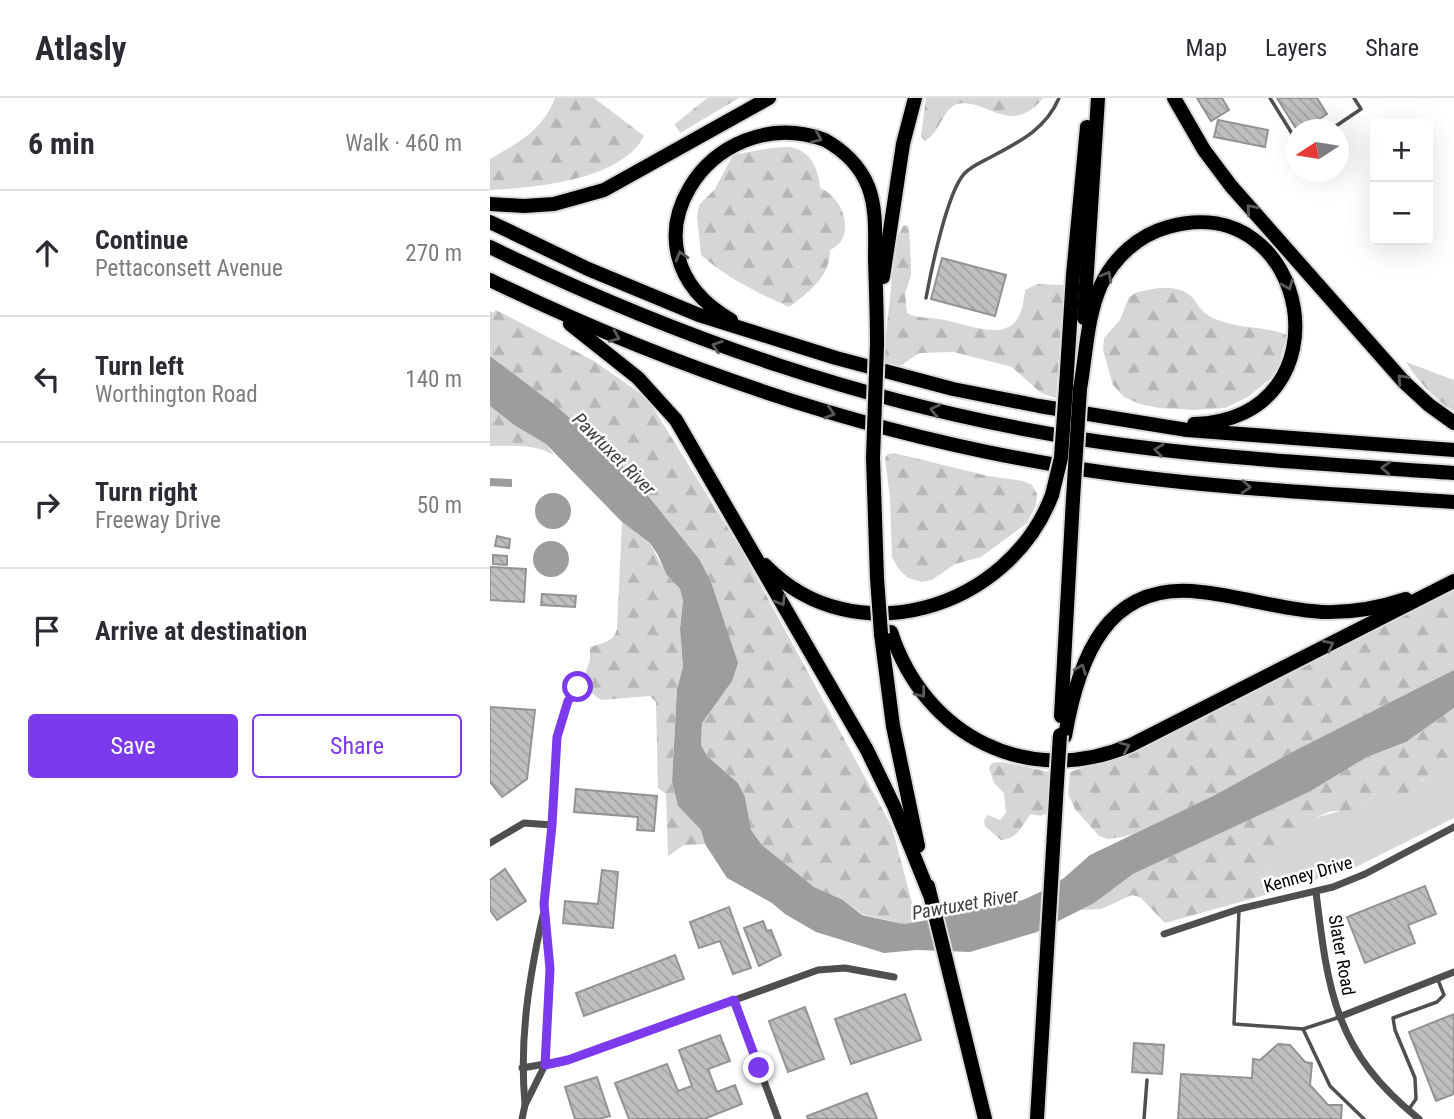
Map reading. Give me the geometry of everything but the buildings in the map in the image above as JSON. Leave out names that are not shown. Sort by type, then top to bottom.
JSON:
[{"type":"highway","points":[[490,204],[538,206],[596,194],[769,98]]},
{"type":"highway","points":[[877,345],[902,144],[915,98]]},
{"type":"highway","points":[[1040,1119],[1042,1040],[1062,735],[1073,499],[1074,262],[1091,98]]},
{"type":"highway","points":[[747,542],[780,579],[818,601],[845,610],[907,612],[957,597],[999,570],[1029,539],[1042,519],[1052,495],[1073,388],[1098,98]]},
{"type":"highway","points":[[1174,98],[1203,150],[1231,186],[1404,382],[1454,423]]},
{"type":"highway","points":[[761,334],[720,313],[696,290],[680,256],[677,216],[687,183],[709,155],[727,142],[747,133],[781,129],[803,132],[829,143],[853,162],[865,179],[872,198],[877,345],[873,458],[877,578],[886,633],[898,755],[985,1119]]},
{"type":"highway","points":[[490,222],[631,288],[699,315],[844,361],[942,386],[1039,406],[1204,432],[1454,450]]},
{"type":"highway","points":[[1073,388],[1099,292],[1110,270],[1131,247],[1163,229],[1195,223],[1230,229],[1262,247],[1276,262],[1287,280],[1297,320],[1296,338],[1290,359],[1283,376],[1272,391],[1246,411],[1212,422],[1182,424],[1124,420]]},
{"type":"highway","points":[[490,247],[586,293],[715,345],[813,377],[946,413],[1048,433],[1170,451],[1454,473]]},
{"type":"highway","points":[[490,280],[650,352],[781,398],[892,430],[973,449],[1079,469],[1192,483],[1454,502]]},
{"type":"highway","points":[[552,310],[630,371],[666,406],[686,435],[876,769],[929,893]]},
{"type":"highway","points":[[886,633],[915,684],[933,708],[955,727],[979,742],[1013,755],[1040,760],[1078,759],[1131,745],[1454,580]]},
{"type":"highway","points":[[1062,735],[1075,685],[1093,644],[1112,619],[1145,598],[1175,591],[1199,591],[1300,610],[1343,612],[1374,608],[1402,600],[1454,580]]},
{"type":"street","points":[[525,1105],[522,1068],[528,980],[544,906],[557,737],[568,701],[578,687]]},
{"type":"street","points":[[490,843],[524,823],[552,825]]},
{"type":"street","name":"Kenney Drive","points":[[1164,934],[1240,909],[1316,892],[1365,874],[1454,827]]},
{"type":"street","name":"Slater Road","points":[[1316,892],[1327,978],[1339,1017],[1351,1042],[1380,1085],[1419,1119]]},
{"type":"street","points":[[522,1119],[525,1105],[545,1065],[550,969],[544,906]]},
{"type":"street","points":[[522,1068],[568,1060],[809,973],[845,968],[894,977]]},
{"type":"street","points":[[1339,1017],[1454,972]]},
{"type":"street","points":[[734,1000],[778,1119]]},
{"type":"lane","points":[[926,298],[933,261],[959,182],[972,167],[1033,132],[1050,115],[1059,98]]},
{"type":"lane","points":[[1270,98],[1286,123]]},
{"type":"lane","points":[[1346,119],[1361,109],[1354,98]]},
{"type":"lane","points":[[1240,909],[1234,1024],[1303,1029],[1339,1017]]},
{"type":"lane","points":[[1407,1110],[1416,1099],[1415,1078],[1395,1030],[1393,1018],[1437,1002],[1444,995],[1438,978]]},
{"type":"lane","points":[[1303,1029],[1330,1086],[1364,1119]]},
{"type":"lane","points":[[1143,1119],[1147,1080]]},
{"type":"green space","points":[[555,98],[594,98],[644,136],[633,151],[617,163],[597,172],[552,184],[490,190],[490,159],[520,141],[536,127]]},
{"type":"green space","points":[[707,98],[739,98],[680,133],[675,124]]},
{"type":"green space","points":[[926,98],[1043,98],[1020,115],[1009,116],[979,106],[957,104],[948,110],[925,141],[921,136]]},
{"type":"green space","points":[[791,147],[806,154],[816,169],[820,188],[835,200],[844,218],[843,236],[839,244],[830,250],[827,268],[811,290],[789,307],[732,278],[701,255],[697,216],[699,205],[715,189],[733,155]]},
{"type":"green space","points":[[906,225],[909,227],[911,275],[905,294],[907,313],[911,315],[998,330],[1008,327],[1016,320],[1022,308],[1025,290],[1038,284],[1064,285],[1056,398],[1041,393],[1012,367],[954,352],[919,353],[900,366],[883,363],[896,240]]},
{"type":"green space","points":[[1173,288],[1189,294],[1202,310],[1218,320],[1287,335],[1278,368],[1270,379],[1248,397],[1225,408],[1159,408],[1124,397],[1113,385],[1103,350],[1104,338],[1120,320],[1129,297],[1137,292]]},
{"type":"green space","points":[[496,310],[594,361],[647,398],[742,551],[892,827],[917,922],[903,924],[862,914],[843,900],[814,887],[762,845],[751,830],[745,797],[738,783],[707,756],[701,745],[702,723],[715,702],[718,608],[711,582],[636,481],[609,452],[555,405],[490,356],[490,311],[493,313]]},
{"type":"green space","points":[[1406,362],[1454,380],[1454,411],[1427,389]]},
{"type":"green space","points":[[490,406],[514,425],[546,444],[554,455],[531,447],[490,446]]},
{"type":"green space","points":[[894,453],[988,476],[1023,481],[1032,485],[1037,494],[1036,505],[1027,523],[981,557],[955,564],[932,580],[922,582],[908,578],[892,557],[890,498],[885,458]]},
{"type":"green space","points":[[622,522],[650,543],[666,574],[680,589],[683,601],[680,629],[683,667],[677,689],[672,782],[678,806],[701,830],[705,844],[684,845],[668,856],[666,794],[658,788],[656,702],[650,696],[601,700],[581,685],[590,660],[590,647],[610,640],[617,629]]},
{"type":"green space","points":[[1454,591],[1452,672],[1134,834],[1108,839],[1099,836],[1075,809],[1068,794],[1070,772],[1144,747]]},
{"type":"green space","points":[[1454,708],[1454,773],[1422,779],[1416,790],[1405,794],[1378,791],[1365,804],[1345,812],[1331,812],[1315,818],[1295,835],[1291,840],[1292,847],[1279,862],[1258,873],[1258,897],[1165,923],[1140,897],[1132,895],[1101,909],[1080,910],[1133,874],[1309,792],[1367,757],[1406,742]]},
{"type":"green space","points":[[1001,762],[1050,772],[1047,814],[1031,814],[1016,834],[1001,840],[985,826],[984,820],[988,815],[1000,820],[1006,813],[1004,793],[994,783],[989,768],[992,763]]},
{"type":"green space","points":[[1454,773],[1454,818],[1354,868],[1258,897],[1258,873],[1279,862],[1300,827],[1322,816],[1366,803],[1378,791]]},
{"type":"shaded area","points":[[490,356],[555,405],[609,452],[699,559],[711,582],[738,663],[732,681],[702,723],[701,745],[707,756],[738,783],[745,797],[751,830],[762,845],[814,887],[843,900],[862,915],[903,924],[1023,900],[1064,878],[1090,855],[1215,795],[1294,751],[1454,670],[1454,708],[1406,742],[1367,757],[1309,792],[1133,874],[1094,903],[1037,932],[970,952],[917,950],[884,953],[816,932],[727,878],[705,844],[701,830],[678,806],[672,782],[677,689],[683,667],[680,629],[683,601],[680,589],[666,574],[650,543],[622,522],[546,444],[514,425],[490,406]]},
{"type":"shaded area","points":[[490,478],[512,479],[512,487],[490,486]]},
{"type":"shaded area","points":[[553,493],[566,498],[571,511],[566,524],[553,529],[540,524],[535,511],[540,498]]},
{"type":"shaded area","points":[[551,541],[564,546],[569,559],[564,572],[551,577],[538,572],[533,559],[538,546]]},
{"type":"route","points":[[578,687],[568,701],[557,737],[544,904],[550,969],[545,1065],[568,1060],[734,1000],[759,1068]]},
{"type":"water label","name":"Pawtuxet River","points":[[614,454]]},
{"type":"water label","name":"Pawtuxet River","points":[[965,904]]}]
